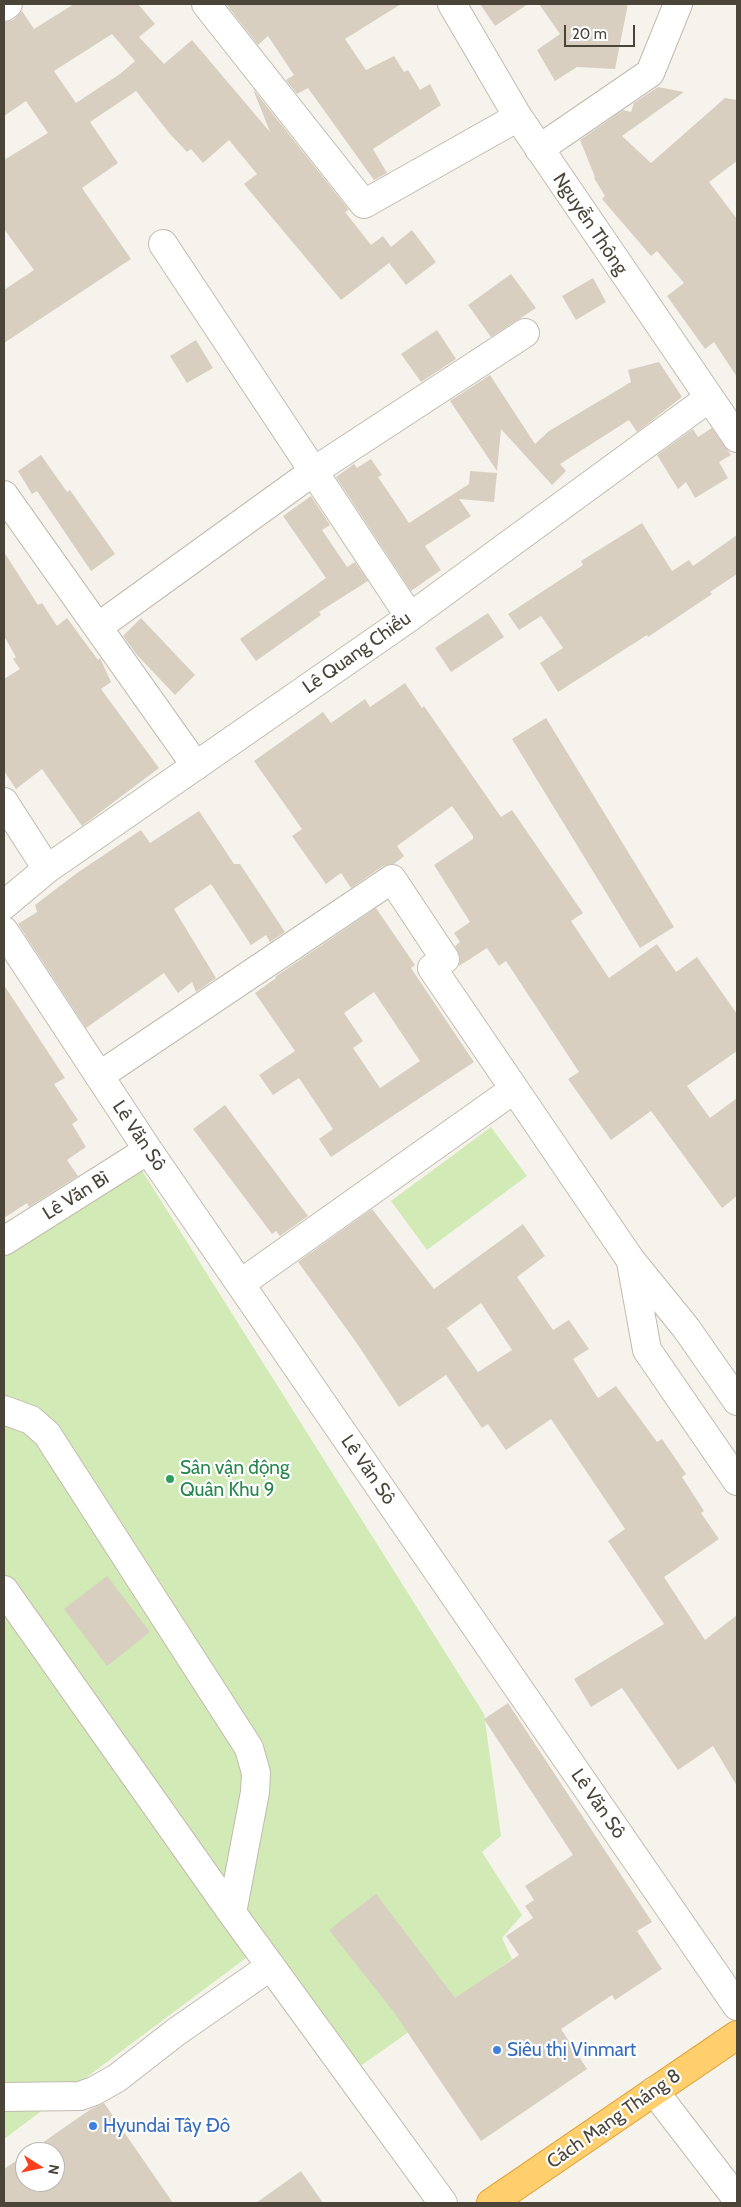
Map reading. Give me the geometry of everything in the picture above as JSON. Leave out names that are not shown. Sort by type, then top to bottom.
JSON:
[{"type":"highway","name":"Cách Mạng Tháng 8","points":[[491,2203],[737,2035]]},
{"type":"street","points":[[4,7],[8,4]]},
{"type":"street","points":[[206,4],[364,204],[518,117]]},
{"type":"street","name":"Nguyễn Thông","points":[[452,4],[518,117],[539,149],[727,415]]},
{"type":"street","points":[[539,149],[650,73],[678,4]]},
{"type":"street","points":[[163,244],[410,616]]},
{"type":"street","points":[[98,627],[314,471],[525,333]]},
{"type":"street","name":"Lê Quang Chiểu","points":[[4,905],[46,869],[410,616],[727,415]]},
{"type":"street","points":[[4,495],[196,766]]},
{"type":"street","points":[[4,802],[46,869]]},
{"type":"street","points":[[99,1076],[392,879],[445,959],[432,968],[513,1090],[630,1259],[686,1328],[737,1401]]},
{"type":"street","name":"Lê Văn Sô","points":[[4,931],[148,1150],[737,2006]]},
{"type":"street","points":[[240,1284],[513,1090]]},
{"type":"street","name":"Lê Văn Bì","points":[[4,1241],[148,1150]]},
{"type":"street","points":[[630,1259],[647,1350],[737,1481]]},
{"type":"street","points":[[4,1410],[30,1420],[47,1434],[249,1748],[256,1773],[255,1792],[232,1913]]},
{"type":"street","points":[[4,1590],[232,1913],[443,2203]]},
{"type":"street","points":[[4,2097],[80,2096],[94,2091],[117,2078],[176,2032],[271,1966]]},
{"type":"street","points":[[654,2091],[737,2199]]},
{"type":"green space","points":[[491,1127],[527,1176],[427,1250],[391,1201]]},
{"type":"green space","name":"Sân vận động Quân Khu 9","points":[[136,1161],[484,1714],[501,1836],[482,1852],[522,1915],[502,1938],[512,1959],[352,2072],[258,1949],[4,2139],[4,1244]]},
{"type":"building","points":[[74,4],[138,4],[155,24],[139,37],[164,64],[192,40],[270,132],[253,89],[349,210],[345,212],[371,245],[383,236],[391,247],[412,230],[436,262],[406,285],[389,263],[341,300],[244,184],[257,174],[229,140],[203,163],[191,149],[187,152],[170,134],[136,91],[90,122],[118,163],[82,188],[131,259],[4,343],[4,290],[34,270],[4,229],[4,160],[48,133],[26,101],[4,116],[4,22],[13,20],[22,11],[34,29]],"holes":[[[112,34],[135,61],[120,74],[76,103],[54,71]]]},
{"type":"building","points":[[226,4],[401,4],[345,39],[366,70],[394,56],[404,72],[408,70],[420,90],[430,84],[441,105],[373,149],[387,173],[374,180],[308,88],[297,94],[286,80],[294,75],[268,36],[258,45]]},
{"type":"building","points":[[480,4],[528,4],[495,26]]},
{"type":"building","points":[[539,4],[628,4],[615,69],[577,67],[555,81],[537,50],[560,34]]},
{"type":"building","points":[[658,87],[684,92],[622,136],[651,163],[725,98],[737,100],[737,161],[709,182],[737,219],[737,377],[714,342],[705,349],[667,296],[684,283],[657,251],[651,256],[602,199],[605,196],[594,178],[580,140],[623,110],[631,112],[634,103]]},
{"type":"building","points":[[511,274],[536,308],[491,337],[468,305]]},
{"type":"building","points":[[593,278],[606,302],[576,320],[562,296]]},
{"type":"building","points":[[437,330],[456,359],[421,382],[401,354]]},
{"type":"building","points":[[196,340],[213,368],[187,383],[170,356]]},
{"type":"building","points":[[659,362],[682,397],[637,432],[629,420],[560,464],[566,471],[552,485],[501,429],[497,471],[450,401],[490,375],[535,444],[549,431],[631,382],[628,370]]},
{"type":"building","points":[[712,428],[731,455],[719,462],[728,478],[695,498],[686,482],[678,489],[657,455],[693,429],[698,437]]},
{"type":"building","points":[[41,455],[67,492],[70,490],[115,554],[91,571],[37,491],[32,494],[18,471]]},
{"type":"building","points":[[371,459],[382,475],[378,477],[409,523],[469,484],[470,471],[497,473],[494,502],[459,499],[471,516],[425,546],[441,570],[411,591],[336,477],[354,464],[357,468]]},
{"type":"building","points":[[311,496],[330,525],[322,530],[347,567],[355,562],[368,581],[319,612],[321,615],[256,661],[240,639],[326,578],[283,516]]},
{"type":"building","points":[[642,523],[672,571],[689,560],[693,566],[737,535],[737,574],[710,592],[712,594],[648,637],[647,635],[558,692],[540,663],[563,648],[541,616],[519,630],[508,614],[583,565],[581,561]]},
{"type":"building","points":[[4,552],[38,605],[42,603],[57,626],[67,618],[98,660],[100,658],[111,682],[101,689],[159,768],[82,826],[42,769],[16,789],[4,771],[4,679],[20,669],[13,659],[16,657],[4,636]]},
{"type":"building","points":[[488,613],[504,637],[451,672],[435,648]]},
{"type":"building","points":[[141,618],[195,675],[175,695],[137,655],[123,636]]},
{"type":"building","points":[[405,683],[422,708],[424,706],[501,817],[512,810],[583,913],[571,921],[609,978],[657,944],[676,972],[697,957],[737,1014],[737,1051],[687,1086],[710,1118],[737,1098],[737,1196],[722,1208],[651,1111],[611,1140],[568,1079],[579,1072],[506,961],[499,966],[487,948],[459,966],[460,957],[455,946],[460,942],[454,933],[470,922],[434,865],[473,839],[473,836],[452,806],[397,846],[404,856],[394,864],[383,866],[351,888],[341,873],[326,884],[292,836],[302,829],[254,761],[323,712],[331,723],[365,699],[370,707]]},
{"type":"building","points":[[546,718],[674,927],[640,948],[512,739]]},
{"type":"building","points":[[199,811],[234,864],[240,864],[285,932],[270,942],[266,935],[251,945],[211,884],[174,909],[216,978],[196,992],[192,982],[178,993],[164,973],[86,1028],[18,924],[37,912],[35,905],[77,873],[141,830],[150,843]]},
{"type":"building","points":[[376,908],[415,965],[411,968],[474,1062],[331,1157],[319,1139],[333,1129],[299,1078],[273,1095],[259,1075],[295,1051],[255,993],[275,977]],"holes":[[[374,992],[420,1061],[380,1088],[353,1048],[363,1041],[344,1013]]]},
{"type":"building","points":[[4,985],[65,1078],[54,1084],[78,1120],[72,1124],[86,1147],[67,1160],[78,1176],[29,1207],[27,1203],[4,1218]]},
{"type":"building","points":[[225,1105],[308,1216],[280,1236],[276,1231],[272,1234],[193,1129]]},
{"type":"building","points":[[372,1209],[434,1289],[523,1224],[545,1256],[517,1277],[553,1330],[569,1320],[589,1349],[573,1359],[598,1398],[616,1386],[657,1442],[662,1439],[686,1474],[682,1477],[704,1511],[701,1513],[719,1539],[664,1577],[705,1640],[737,1615],[737,1786],[713,1746],[678,1770],[622,1688],[591,1707],[574,1679],[664,1624],[608,1541],[625,1529],[551,1419],[506,1450],[488,1424],[482,1428],[446,1375],[399,1407],[356,1342],[298,1262]],"holes":[[[481,1303],[512,1350],[478,1372],[447,1328]]]},
{"type":"building","points":[[107,1576],[150,1632],[107,1666],[64,1609]]},
{"type":"building","points":[[508,1703],[652,1922],[637,1931],[662,1969],[615,2000],[612,1995],[561,2029],[587,2069],[481,2141],[393,2011],[329,1930],[376,1894],[455,1998],[519,1955],[506,1936],[533,1918],[525,1906],[534,1900],[525,1886],[573,1855],[484,1719]]},
{"type":"building","name":"Hyundai Tây Đô","points":[[104,2103],[173,2203],[4,2203],[4,2169],[15,2162],[15,2192],[65,2192],[65,2142],[43,2142],[91,2109]]},
{"type":"building","points":[[301,2171],[323,2203],[256,2203]]},
{"type":"place","name":"Sân vận động Quân Khu 9","points":[[170,1479]]},
{"type":"place","name":"Siêu thị Vinmart","points":[[497,2050]]},
{"type":"place","name":"Hyundai Tây Đô","points":[[93,2126]]}]
